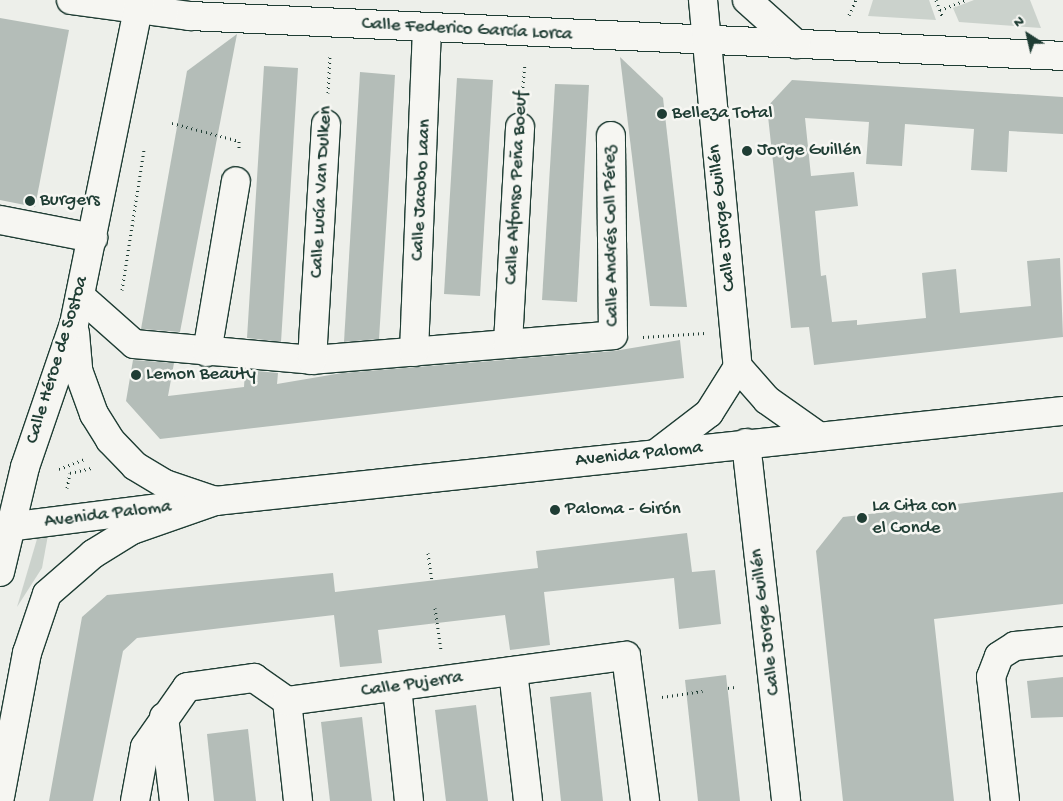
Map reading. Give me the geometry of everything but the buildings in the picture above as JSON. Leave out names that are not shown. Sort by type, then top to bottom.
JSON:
[{"type":"street","name":"Calle Federico García Lorca","points":[[71,0],[331,24],[1063,56]]},
{"type":"street","name":"Calle Jorge Guillén","points":[[704,0],[704,39],[738,368]]},
{"type":"street","points":[[747,0],[796,44]]},
{"type":"street","name":"Calle Héroe de Sostoa","points":[[0,572],[5,528],[74,324],[139,5]]},
{"type":"street","name":"Calle Jacobo Laan","points":[[414,352],[427,29]]},
{"type":"street","name":"Calle Lucía Van Dulken","points":[[312,360],[326,124]]},
{"type":"street","name":"Calle Alfonso Peña Boeuf","points":[[508,343],[520,127]]},
{"type":"street","name":"Calle Andrés Coll Pérez","points":[[611,136],[613,335]]},
{"type":"street","points":[[207,352],[236,181]]},
{"type":"street","points":[[0,220],[93,238]]},
{"type":"street","points":[[80,296],[134,344],[312,360],[613,335]]},
{"type":"street","name":"Avenida Paloma","points":[[74,324],[78,370],[94,414],[110,440],[135,466],[165,484],[215,501]]},
{"type":"street","points":[[657,453],[709,414],[738,368],[767,400],[818,436]]},
{"type":"street","name":"Avenida Paloma","points":[[5,528],[215,501],[746,443],[1063,411]]},
{"type":"street","name":"Calle Jorge Guillén","points":[[746,443],[786,801]]},
{"type":"street","name":"Avenida Paloma","points":[[0,797],[27,653],[46,594],[92,554],[132,530],[215,501]]},
{"type":"street","points":[[1005,801],[991,677],[999,656],[1015,646],[1063,641]]},
{"type":"street","name":"Calle Pujerra","points":[[287,701],[626,656],[644,801]]},
{"type":"street","points":[[513,671],[528,801]]},
{"type":"street","points":[[135,801],[144,747],[187,687],[254,678],[287,701],[298,801]]},
{"type":"street","points":[[397,687],[408,801]]},
{"type":"street","points":[[164,717],[174,801]]},
{"type":"path","points":[[940,10],[966,0]]},
{"type":"path","name":"Calle Lucía Van Dulken","points":[[326,124],[331,24]]},
{"type":"path","name":"Calle Alfonso Peña Boeuf","points":[[520,127],[527,33]]},
{"type":"path","points":[[172,124],[239,141],[236,181]]},
{"type":"path","name":"Calle Andrés Coll Pérez","points":[[613,335],[734,332]]},
{"type":"path","points":[[58,469],[93,456]]},
{"type":"path","points":[[428,553],[432,580]]},
{"type":"path","points":[[435,608],[442,656]]},
{"type":"path","points":[[728,688],[734,687]]},
{"type":"path","points":[[659,698],[703,691]]},
{"type":"shaded area","points":[[873,0],[929,0],[936,20],[868,16]]},
{"type":"shaded area","points":[[974,0],[1030,0],[1041,28],[959,22],[953,8]]},
{"type":"shaded area","points":[[48,535],[42,568],[17,607],[37,539]]},
{"type":"place","name":"Belleza Total","points":[[662,114]]},
{"type":"place","name":"Jorge Guillén","points":[[747,151]]},
{"type":"place","name":"Burgers","points":[[30,201]]},
{"type":"place","name":"Lemon Beauty","points":[[136,375]]},
{"type":"place","name":"Paloma - Girón","points":[[555,510]]},
{"type":"place","name":"La Cita con el Conde","points":[[862,518]]}]
